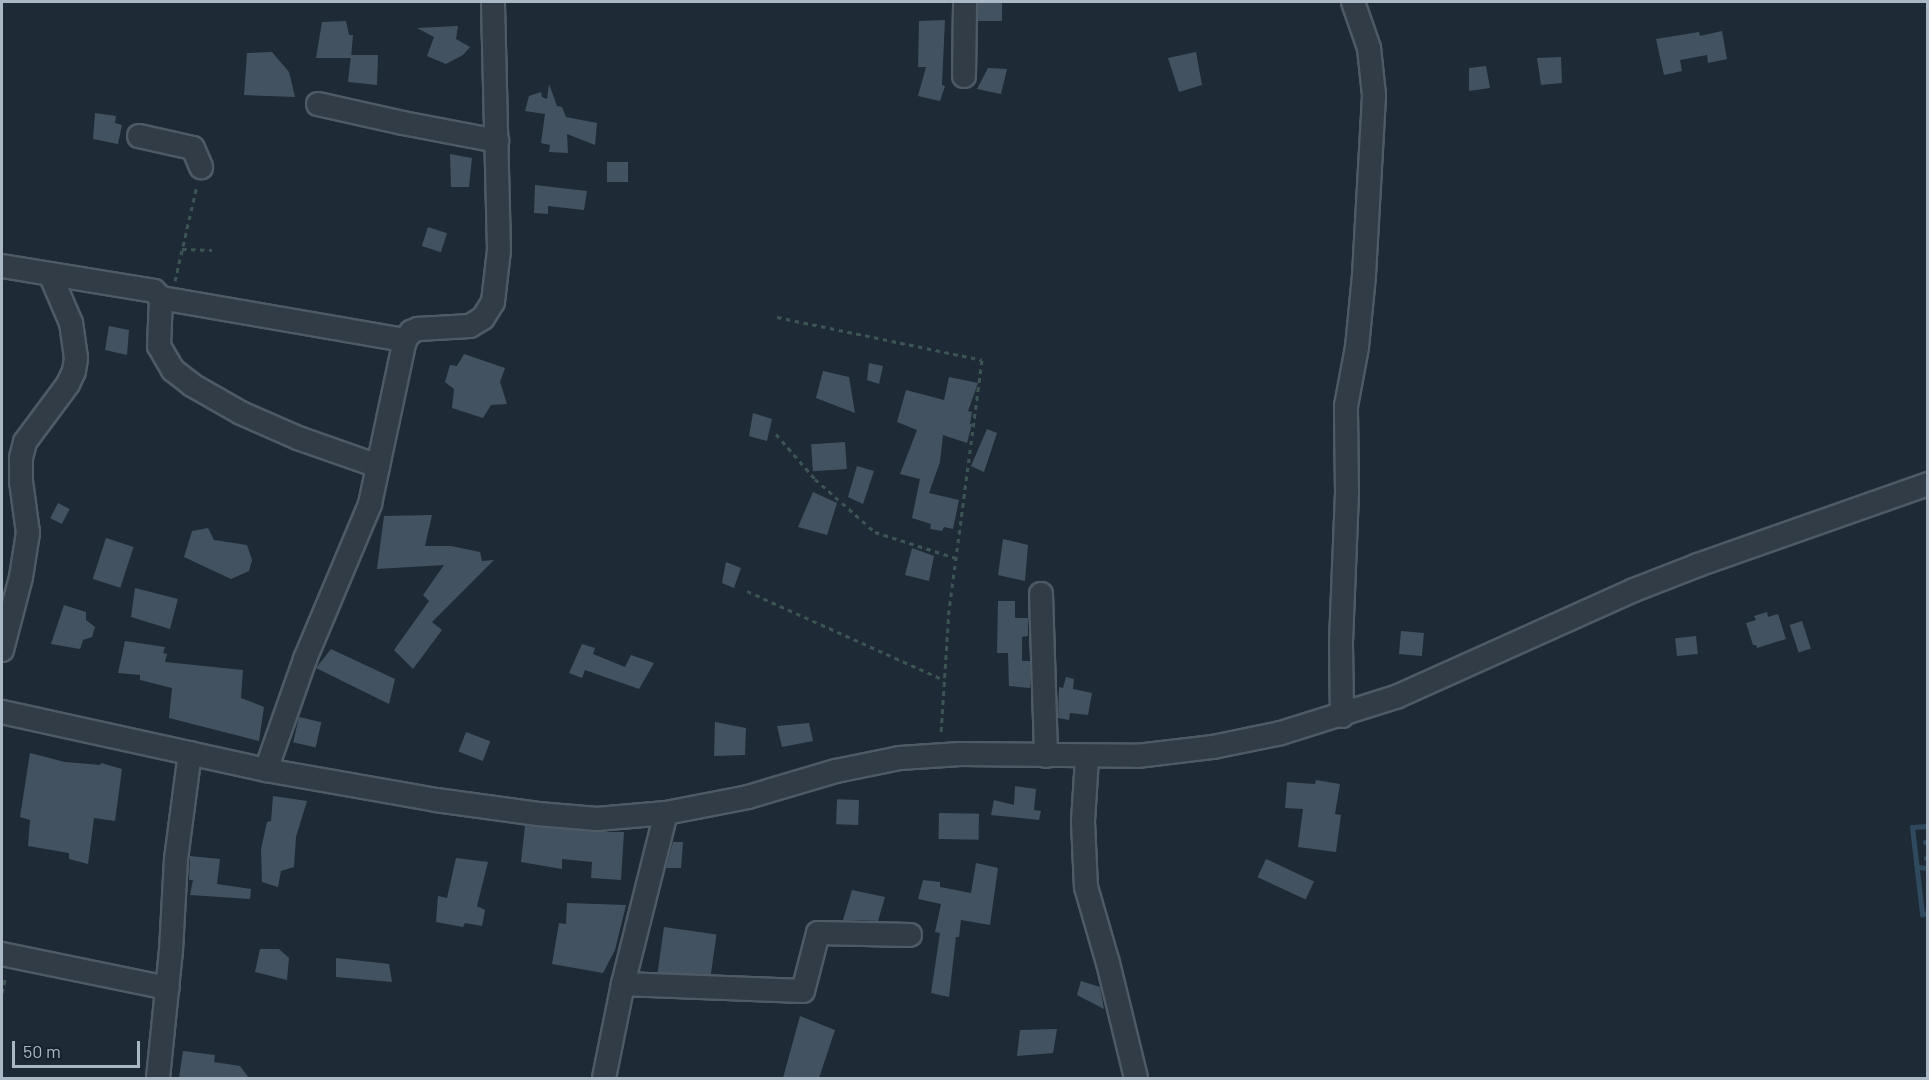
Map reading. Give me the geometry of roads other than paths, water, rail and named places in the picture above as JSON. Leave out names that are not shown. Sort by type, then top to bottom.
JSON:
[{"type":"street","points":[[266,770],[305,659],[370,504],[405,340],[411,332],[418,329],[470,326],[483,318],[493,302],[499,250],[493,2]]},
{"type":"street","points":[[964,76],[965,2]]},
{"type":"street","points":[[1342,716],[1341,642],[1347,493],[1346,406],[1357,346],[1362,299],[1374,95],[1369,48],[1353,2]]},
{"type":"street","points":[[318,104],[497,141]]},
{"type":"street","points":[[139,136],[193,148],[201,167]]},
{"type":"street","points":[[2,266],[154,291],[166,299],[405,340]]},
{"type":"street","points":[[2,650],[21,577],[28,533],[21,481],[21,458],[25,442],[68,384],[74,371],[76,358],[71,323],[50,274]]},
{"type":"street","points":[[166,299],[159,346],[172,370],[192,385],[241,413],[298,438],[378,466]]},
{"type":"street","points":[[2,712],[266,770],[436,800],[538,814],[597,819],[666,813],[748,797],[836,771],[900,758],[939,755],[1087,758],[1137,756],[1212,747],[1342,716],[1396,697],[1666,578],[1928,484]]},
{"type":"street","points":[[1041,594],[1047,756]]},
{"type":"street","points":[[158,1078],[168,988],[176,859],[190,753]]},
{"type":"street","points":[[1087,758],[1083,822],[1086,887],[1108,963],[1136,1078]]},
{"type":"street","points":[[604,1078],[623,984],[666,813]]},
{"type":"street","points":[[623,984],[803,991],[818,933],[910,935]]},
{"type":"street","points":[[2,954],[168,988]]},
{"type":"waterway","points":[[1928,826],[1912,827],[1922,914],[1928,913]]},
{"type":"waterway","points":[[1918,867],[1928,868]]}]
